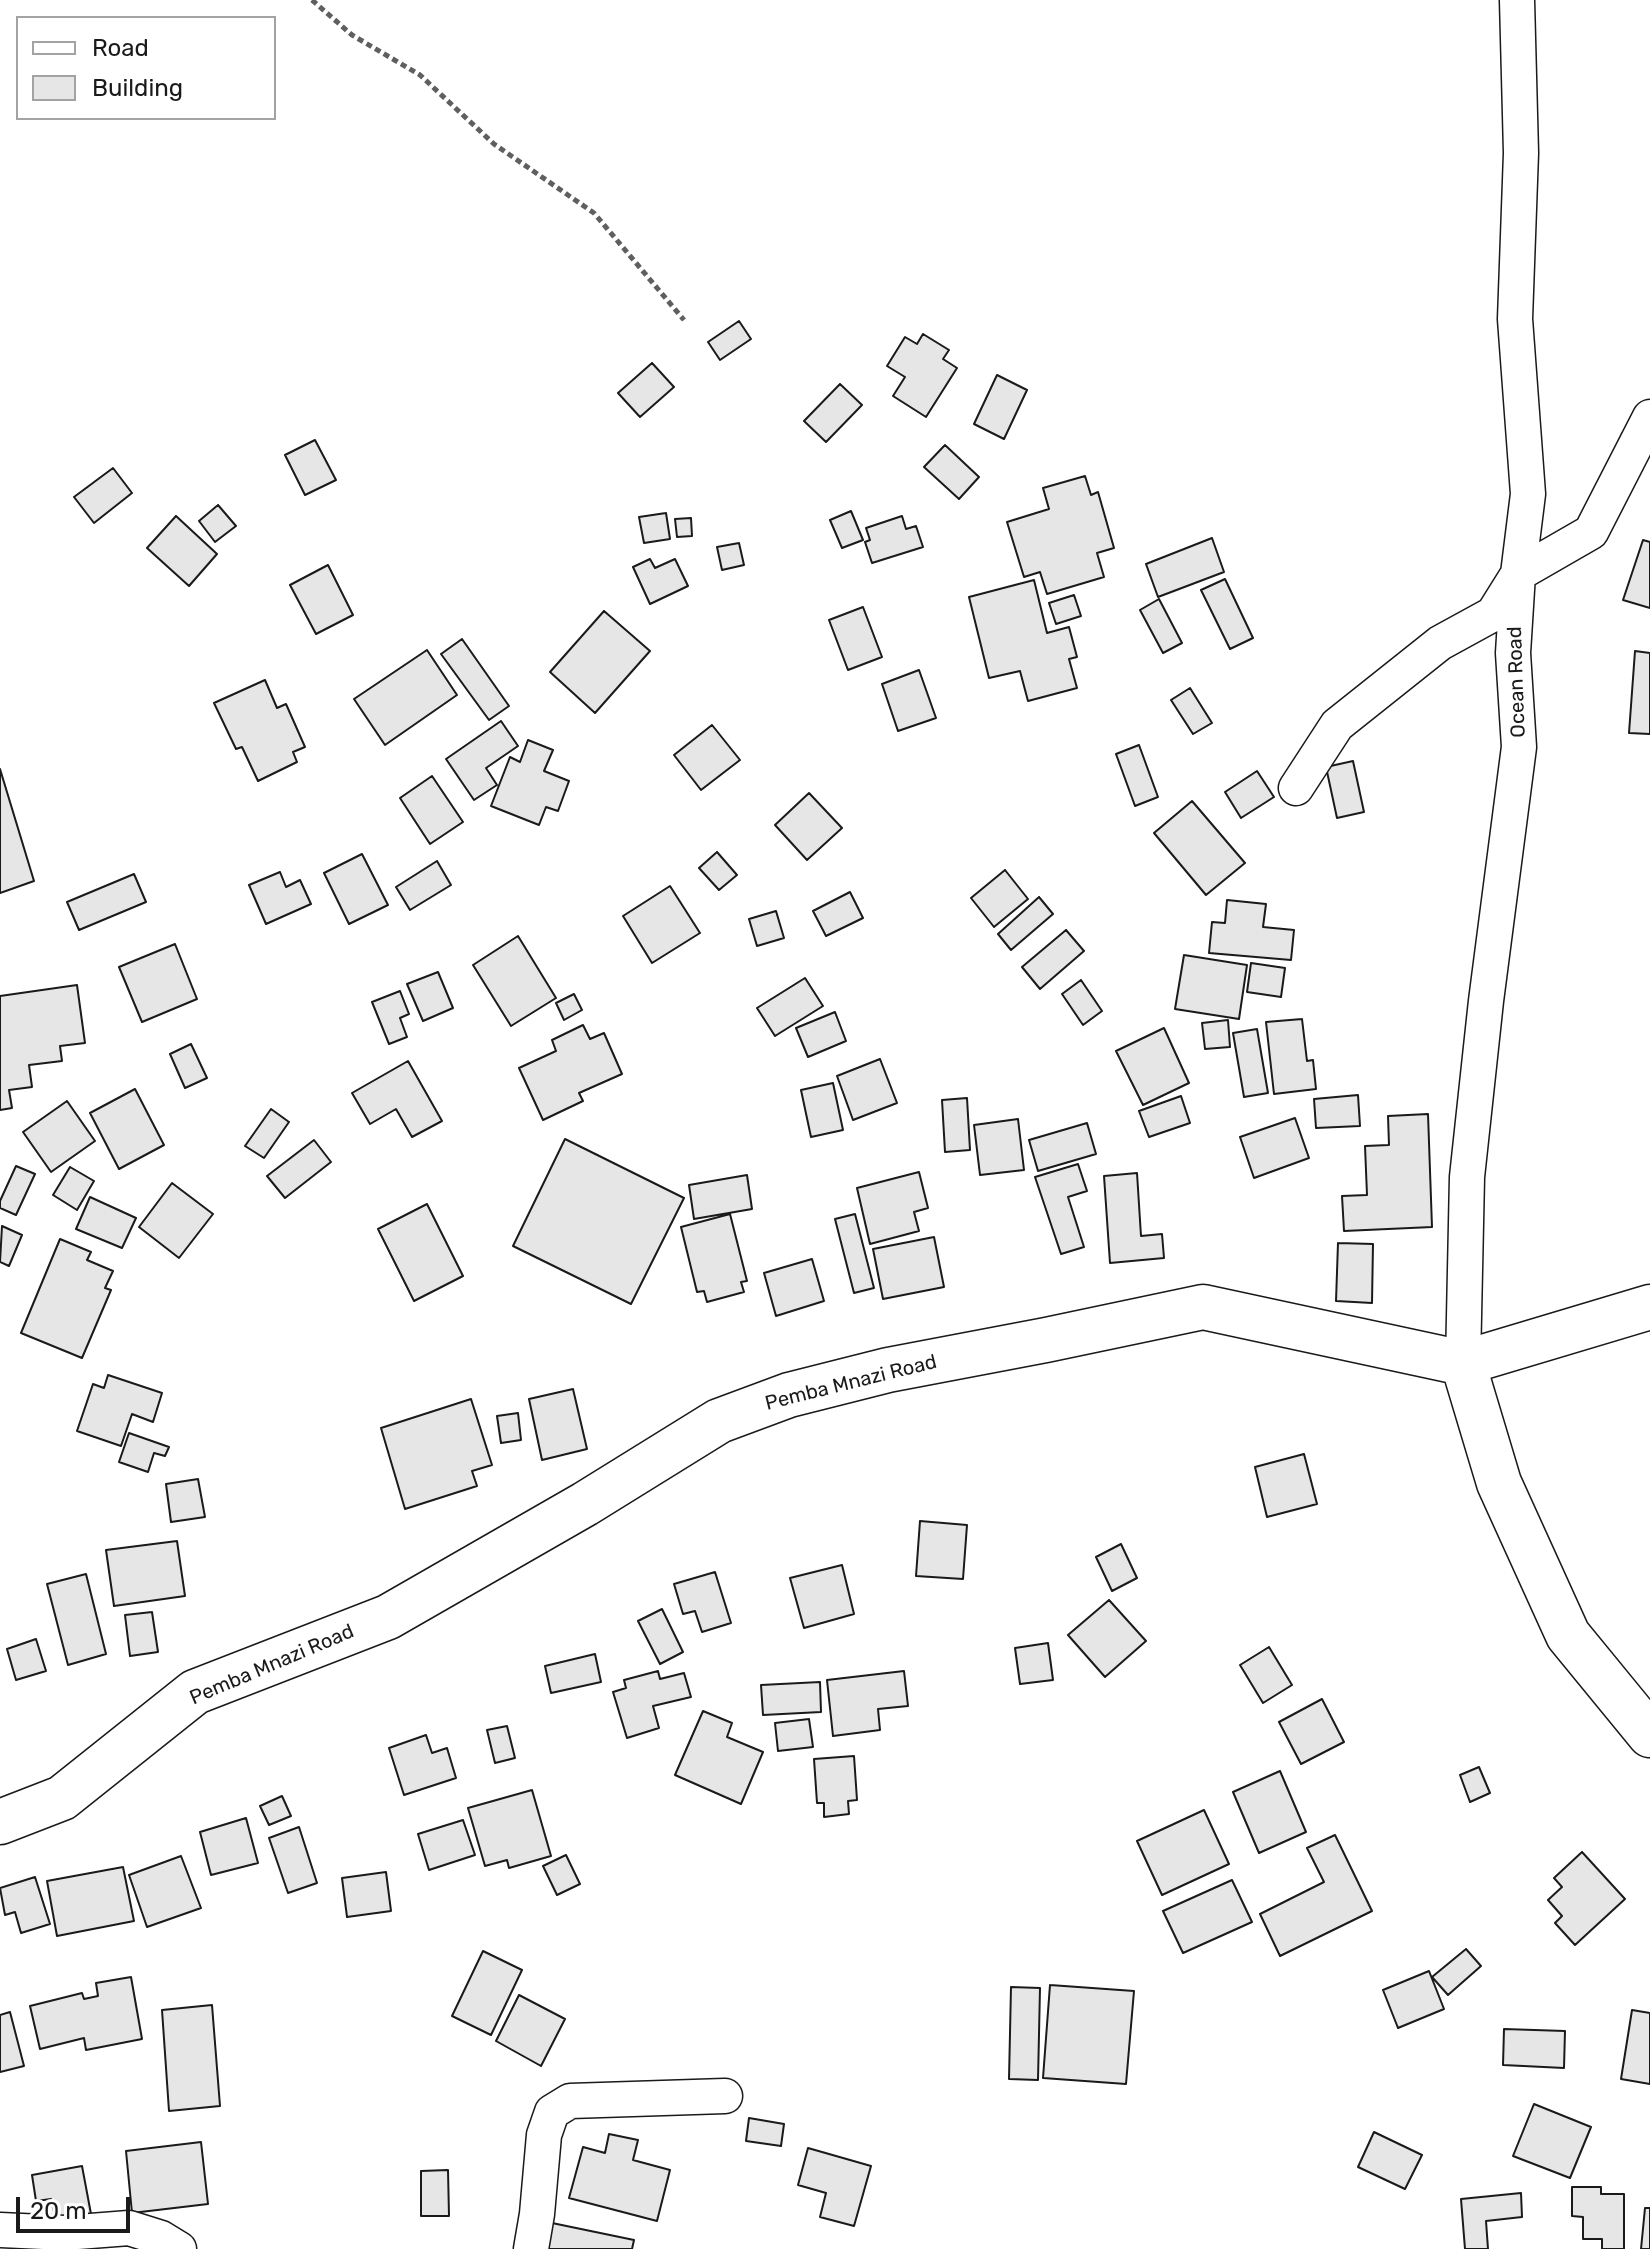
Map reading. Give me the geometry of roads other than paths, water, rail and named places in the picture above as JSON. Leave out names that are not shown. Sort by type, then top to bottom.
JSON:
[{"type":"main road","name":"Pemba Mnazi Road","points":[[0,1822],[62,1798],[195,1692],[388,1617],[585,1504],[719,1421],[789,1395],[888,1370],[1203,1307],[1463,1363],[1650,1307]]},
{"type":"main road","points":[[1463,1363],[1499,1483],[1568,1635],[1650,1735]]},
{"type":"street","name":"Ocean Road","points":[[1463,1363],[1467,1177],[1519,747],[1513,653],[1518,574],[1528,494],[1515,319],[1521,153],[1517,0]]},
{"type":"street","points":[[1296,788],[1337,725],[1440,643],[1493,614],[1518,574],[1591,532],[1650,417]]},
{"type":"street","points":[[531,2249],[544,2135],[552,2112],[570,2101],[725,2096]]},
{"type":"street","points":[[0,2230],[65,2233],[129,2228],[161,2238],[179,2249]]}]
